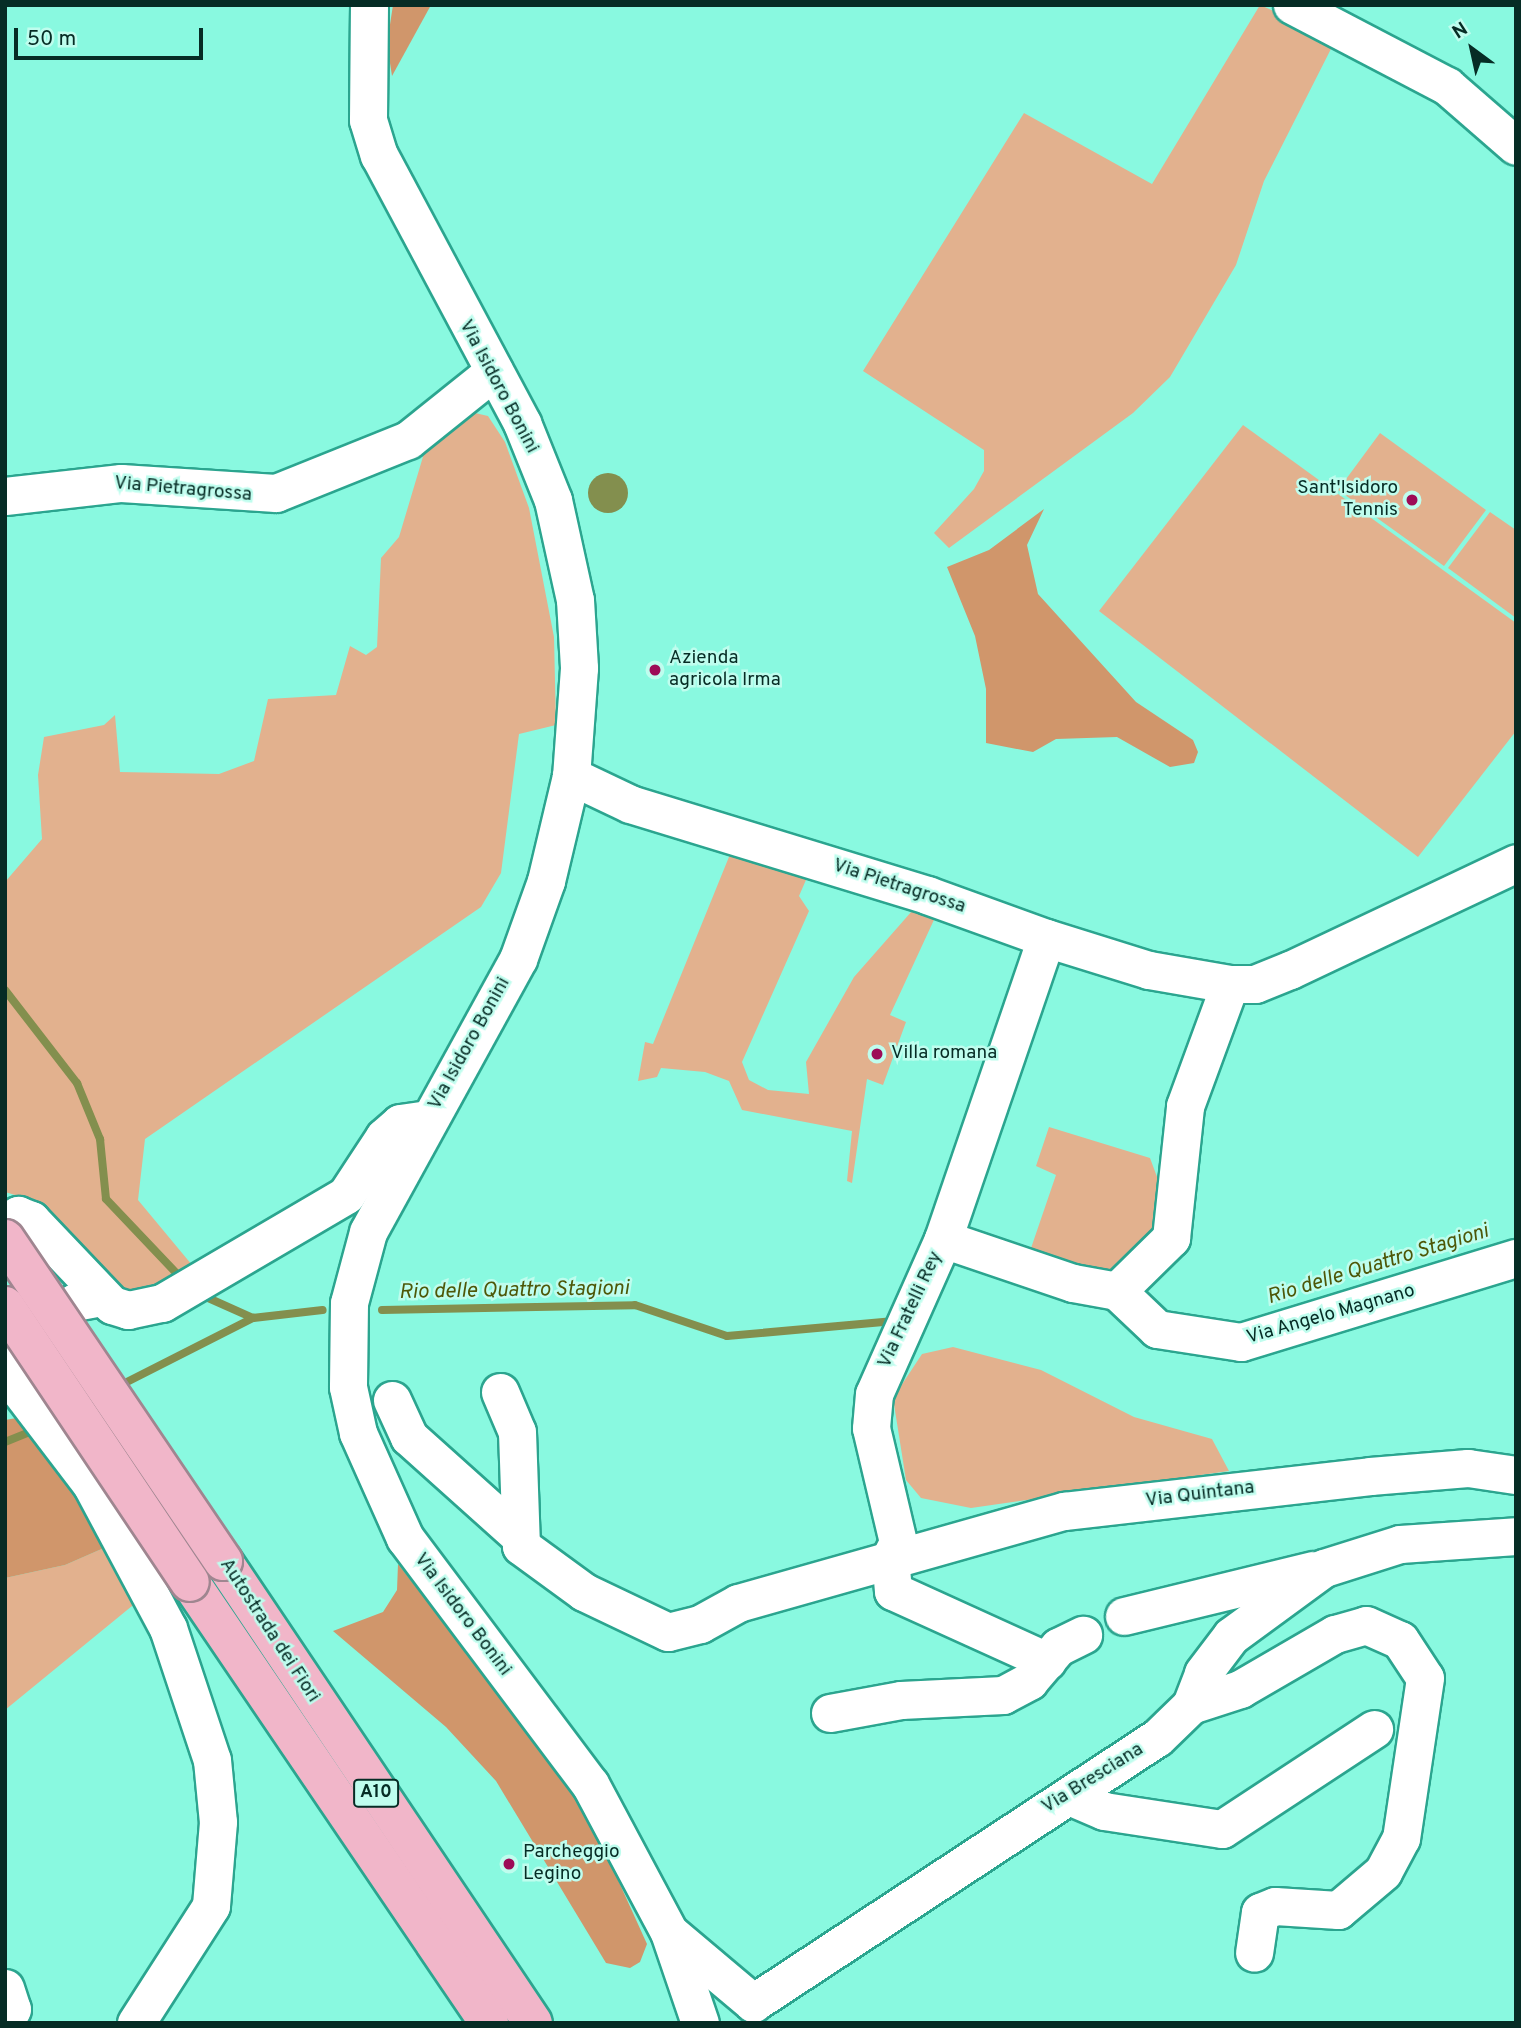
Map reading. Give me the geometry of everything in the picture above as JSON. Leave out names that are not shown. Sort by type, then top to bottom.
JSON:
[{"type":"highway","name":"Autostrada dei Fiori","points":[[5,1239],[533,2023]]},
{"type":"highway","name":"Autostrada dei Fiori","points":[[5,1306],[489,2023]]},
{"type":"street","name":"Via Isidoro Bonini","points":[[369,5],[368,108],[379,155],[494,371],[553,500],[575,600],[579,668],[572,776],[518,959],[368,1232],[349,1303],[348,1387],[358,1433],[405,1538],[590,1784],[669,1932],[700,2023]]},
{"type":"street","points":[[1292,5],[1447,86],[1516,146]]},
{"type":"street","name":"Via Pietragrossa","points":[[5,496],[121,483],[276,493],[408,440],[494,371]]},
{"type":"street","name":"Via Pietragrossa","points":[[572,776],[630,804],[927,895],[1046,938],[1149,970],[1230,984],[1255,984],[1290,970],[1516,863]]},
{"type":"street","points":[[943,1239],[1046,938]]},
{"type":"street","points":[[1117,1291],[1171,1238],[1185,1106],[1230,984]]},
{"type":"street","points":[[5,1224],[18,1215],[31,1220],[101,1297],[128,1310],[162,1303],[346,1195],[384,1137],[400,1123],[428,1119]]},
{"type":"street","name":"Via Fratelli Rey","points":[[1047,1661],[901,1600],[890,1579],[890,1558],[898,1542],[871,1428],[874,1394],[943,1239],[1073,1283],[1117,1291]]},
{"type":"street","name":"Via Angelo Magnano","points":[[1117,1291],[1157,1329],[1241,1342],[1516,1258]]},
{"type":"street","points":[[101,1297],[75,1303],[34,1330],[14,1354],[17,1387],[91,1484],[168,1628],[212,1760],[218,1822],[211,1906],[136,2023]]},
{"type":"street","points":[[500,1392],[517,1432],[522,1497],[517,1534]]},
{"type":"street","points":[[391,1400],[410,1437],[517,1534],[543,1566],[631,1618],[668,1632],[700,1624],[738,1603],[890,1558]]},
{"type":"street","name":"Via Quintana","points":[[890,1558],[1064,1511],[1370,1476],[1468,1468],[1516,1475]]},
{"type":"street","name":"Via Bresciana","points":[[669,1932],[752,2003],[1157,1738],[1191,1705],[1203,1673],[1231,1636],[1324,1568],[1400,1544],[1516,1536]]},
{"type":"street","points":[[1124,1616],[1324,1568]]},
{"type":"street","points":[[1191,1705],[1240,1689],[1335,1634],[1366,1625],[1400,1640],[1425,1678],[1401,1838],[1383,1872],[1338,1910],[1275,1906],[1260,1912],[1254,1953]]},
{"type":"street","points":[[830,1713],[914,1699],[1003,1695],[1029,1681],[1047,1661],[1083,1635]]},
{"type":"street","points":[[1069,1796],[1104,1811],[1222,1829],[1374,1729]]},
{"type":"street","points":[[5,1989],[12,2009],[5,2023]]},
{"type":"shaded area","points":[[393,5],[431,5],[392,76],[387,44]]},
{"type":"shaded area","points":[[1260,5],[1336,39],[1264,181],[1236,265],[1170,377],[1133,413],[949,548],[934,533],[974,489],[984,471],[984,450],[863,371],[1024,113],[1152,184]]},
{"type":"shaded area","points":[[475,413],[488,416],[505,442],[529,508],[554,637],[556,725],[519,734],[501,873],[481,907],[145,1139],[138,1200],[197,1271],[134,1299],[35,1201],[5,1192],[5,882],[42,839],[38,775],[44,737],[104,725],[115,715],[120,772],[219,774],[254,761],[268,699],[336,695],[350,646],[366,655],[377,647],[381,558],[399,537],[425,450]]},
{"type":"shaded area","points":[[1243,425],[1516,623],[1516,731],[1418,857],[1099,611]]},
{"type":"shaded area","name":"Sant'Isidoro Tennis","points":[[1380,433],[1486,510],[1444,566],[1338,490]]},
{"type":"shaded area","points":[[608,473],[622,479],[628,493],[622,507],[608,513],[594,507],[588,493],[594,479]]},
{"type":"shaded area","points":[[1044,509],[1027,545],[1038,594],[1136,702],[1193,740],[1198,752],[1194,763],[1170,767],[1117,737],[1056,739],[1033,752],[986,743],[986,689],[975,636],[947,567],[989,550]]},
{"type":"shaded area","points":[[1490,512],[1516,530],[1516,618],[1448,568]]},
{"type":"shaded area","points":[[733,847],[809,873],[799,896],[809,911],[742,1062],[749,1080],[768,1090],[809,1094],[806,1062],[854,977],[912,911],[939,909],[890,1015],[906,1022],[883,1085],[867,1079],[852,1183],[847,1181],[852,1131],[742,1110],[729,1081],[705,1072],[661,1068],[657,1077],[638,1081],[645,1042],[653,1044]]},
{"type":"shaded area","points":[[1049,1127],[1150,1158],[1163,1193],[1165,1231],[1109,1277],[1029,1254],[1056,1175],[1036,1166]]},
{"type":"shaded area","points":[[953,1347],[1041,1370],[1134,1417],[1212,1439],[1229,1471],[971,1508],[921,1498],[906,1480],[893,1398],[922,1354]]},
{"type":"shaded area","points":[[28,1416],[113,1544],[65,1565],[5,1578],[5,1420]]},
{"type":"shaded area","points":[[113,1544],[143,1597],[5,1710],[5,1578],[65,1565]]},
{"type":"shaded area","points":[[398,1564],[556,1766],[599,1838],[647,1944],[640,1962],[630,1968],[606,1963],[496,1781],[446,1727],[333,1631],[383,1612],[397,1590]]},
{"type":"waterway","points":[[5,990],[77,1083],[100,1139],[106,1199],[182,1279]]},
{"type":"waterway","points":[[197,1293],[253,1318]]},
{"type":"waterway","name":"Rio delle Quattro Stagioni","points":[[382,1310],[635,1305],[727,1336],[894,1321]]},
{"type":"waterway","name":"Rio delle Quattro Stagioni","points":[[117,1387],[253,1318],[323,1310]]},
{"type":"waterway","name":"Rio delle Quattro Stagioni","points":[[5,1442],[38,1429]]},
{"type":"place","name":"Sant'Isidoro Tennis","points":[[1412,500]]},
{"type":"place","name":"Azienda agricola Irma","points":[[655,670]]},
{"type":"place","name":"Villa romana","points":[[877,1054]]},
{"type":"place","name":"Parcheggio Legino","points":[[509,1864]]}]
